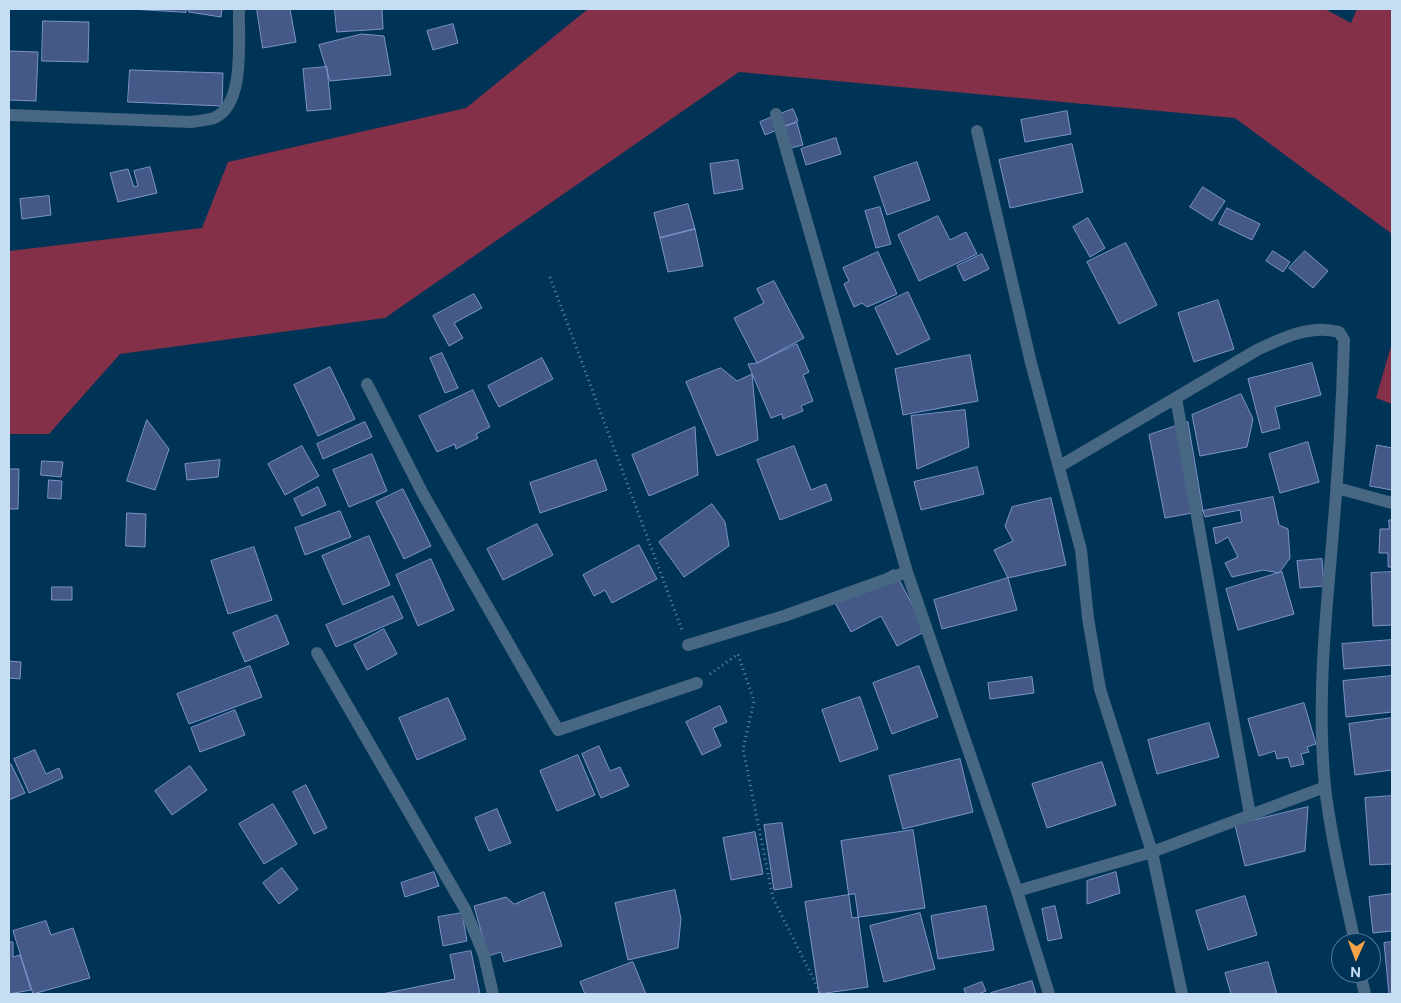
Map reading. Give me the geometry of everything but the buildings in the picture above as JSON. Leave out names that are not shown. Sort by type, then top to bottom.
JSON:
[{"type":"street","points":[[9,115],[191,122],[215,118],[228,105],[238,76],[239,9]]},
{"type":"street","points":[[776,114],[907,572],[1016,891],[1049,994]]},
{"type":"street","points":[[977,130],[1030,359],[1081,550],[1088,618],[1100,689],[1152,852],[1182,994]]},
{"type":"street","points":[[1060,466],[1257,350],[1288,335],[1328,329],[1339,332],[1344,340],[1337,488],[1324,636],[1322,734],[1325,787],[1352,933]]},
{"type":"street","points":[[367,384],[424,494],[558,730],[697,683]]},
{"type":"street","points":[[1176,398],[1250,815]]},
{"type":"street","points":[[1337,488],[1392,503]]},
{"type":"street","points":[[688,645],[784,616],[907,572]]},
{"type":"street","points":[[317,653],[465,909],[484,955],[492,994]]},
{"type":"street","points":[[1016,891],[1152,852],[1325,787]]},
{"type":"shaded area","points":[[588,9],[1325,9],[1351,23],[1357,9],[1392,9],[1392,234],[1235,118],[739,72],[385,318],[120,354],[49,434],[9,434],[9,251],[202,228],[228,162],[466,108]]},
{"type":"shaded area","points":[[1392,343],[1392,404],[1376,398]]}]
